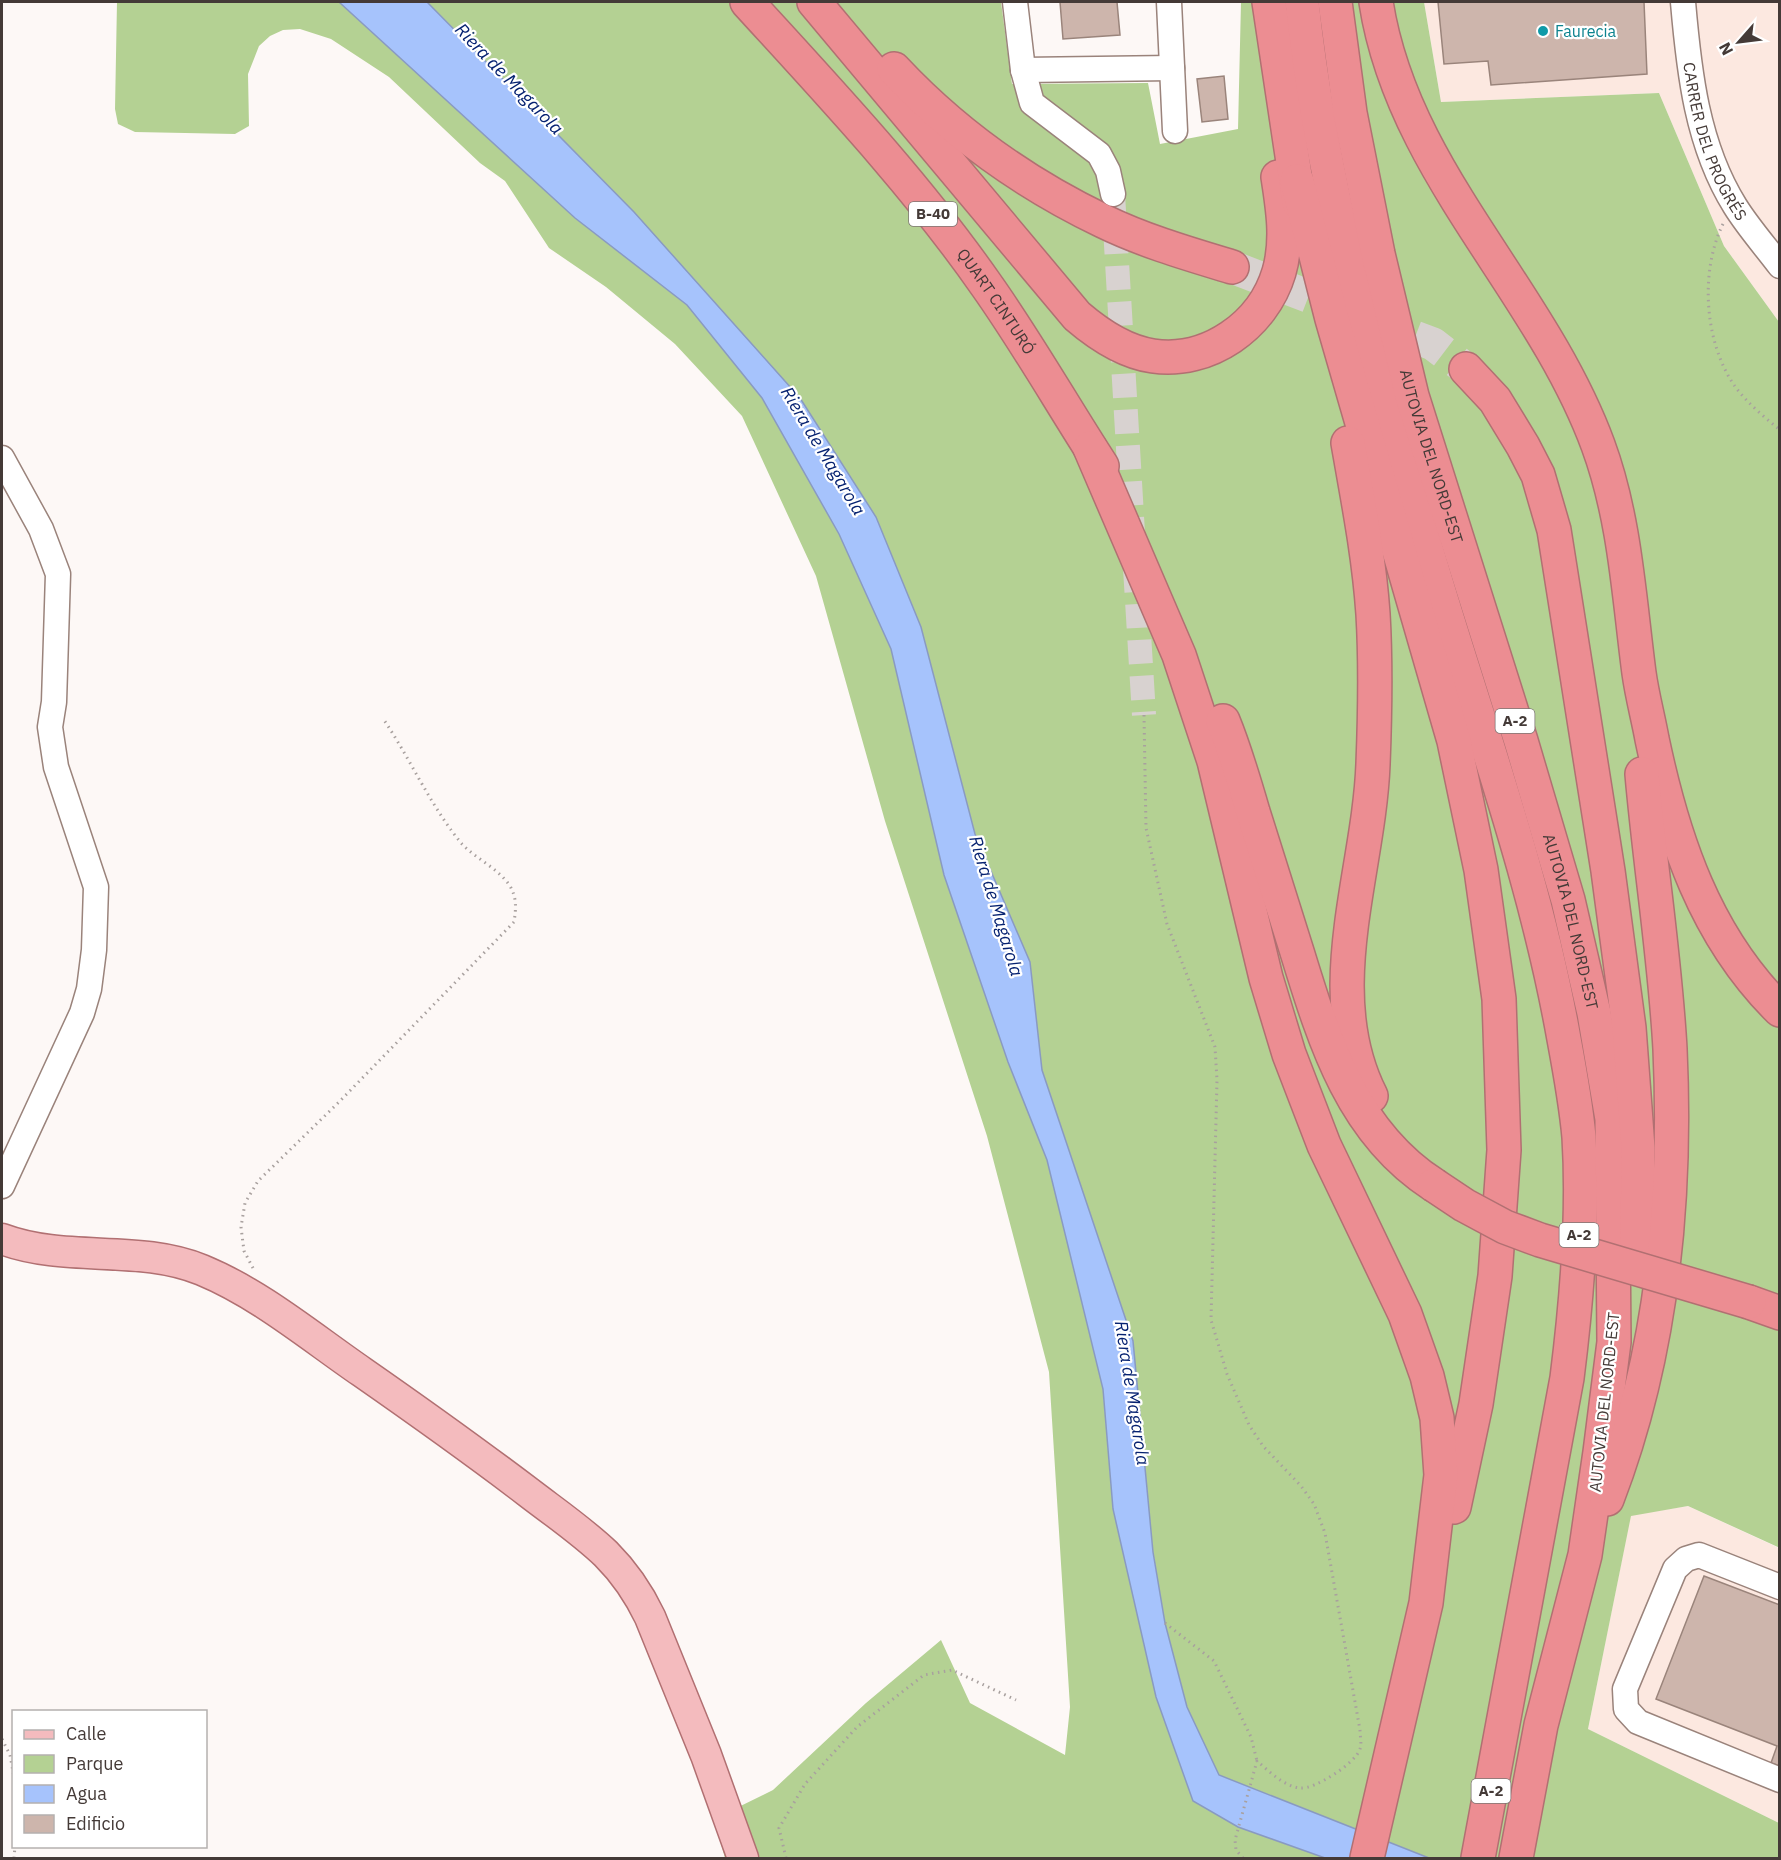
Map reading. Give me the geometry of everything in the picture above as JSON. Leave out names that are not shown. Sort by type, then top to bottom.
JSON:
[{"type":"highway","name":"QUART CINTURÓ","points":[[747,2],[825,87],[940,223],[987,285],[1090,448]]},
{"type":"highway","points":[[814,2],[1077,316],[1102,335],[1136,352],[1167,357],[1198,353],[1233,337],[1259,312],[1279,273],[1284,232],[1283,208],[1263,62],[1271,11]]},
{"type":"highway","points":[[833,2],[897,72],[960,131],[1008,166],[1104,222],[1174,250],[1232,267]]},
{"type":"highway","name":"AUTOVIA DEL NORD-EST","points":[[1302,2],[1316,109],[1341,238],[1374,367],[1428,554],[1538,909],[1560,1013],[1579,1136],[1581,1202],[1569,1367],[1478,1858]]},
{"type":"highway","name":"AUTOVIA DEL NORD-EST","points":[[1335,2],[1350,113],[1378,254],[1412,396],[1521,741],[1568,900],[1602,1055],[1612,1119],[1614,1342],[1600,1452],[1585,1555],[1542,1725],[1516,1858]]},
{"type":"highway","points":[[1376,2],[1394,74],[1426,149],[1547,341],[1598,444],[1622,536],[1640,676],[1669,813],[1683,859],[1704,905],[1729,946],[1779,1010]]},
{"type":"highway","points":[[1271,11],[1297,181],[1300,226],[1342,410],[1365,538],[1373,613],[1373,767],[1348,971],[1348,1002],[1353,1044],[1364,1080],[1378,1109],[1402,1145],[1434,1185]]},
{"type":"highway","points":[[1297,181],[1332,319],[1454,741],[1481,870],[1499,999],[1504,1150],[1495,1276],[1476,1404],[1438,1576],[1426,1603]]},
{"type":"highway","points":[[1466,369],[1495,400],[1538,475],[1546,498],[1566,598],[1608,871],[1627,1017],[1638,1148],[1636,1251],[1626,1356],[1618,1398],[1600,1452]]},
{"type":"highway","points":[[1090,448],[1126,505],[1174,606],[1230,738],[1311,1000],[1341,1076],[1371,1126],[1405,1165],[1464,1205],[1505,1227],[1540,1240],[1779,1313]]},
{"type":"highway","points":[[1090,448],[1134,546],[1186,676],[1214,761],[1266,978],[1289,1054],[1324,1145],[1405,1314],[1427,1376],[1437,1418],[1441,1475],[1426,1603],[1366,1858]]},
{"type":"highway","points":[[1585,1555],[1626,1448],[1644,1379],[1653,1336],[1669,1218],[1672,1132],[1670,1047],[1647,832],[1639,726],[1640,676]]},
{"type":"main road","points":[[2,1239],[20,1246],[47,1250],[172,1261],[201,1270],[225,1282],[270,1308],[426,1417],[594,1544],[624,1576],[650,1617],[706,1755],[743,1858]]},
{"type":"street","points":[[1015,2],[1023,70],[1032,103],[1099,154],[1108,171],[1113,194]]},
{"type":"street","points":[[1169,2],[1175,131]]},
{"type":"street","name":"CARRER DEL PROGRÉS","points":[[1683,2],[1690,79],[1709,153],[1735,206],[1779,266]]},
{"type":"street","points":[[1023,70],[1172,68]]},
{"type":"street","points":[[2,458],[41,529],[58,574],[54,702],[50,727],[56,767],[96,887],[98,912],[89,989],[82,1013],[15,1161],[3,1179]]},
{"type":"street","points":[[1779,1587],[1699,1555],[1686,1559],[1675,1569],[1625,1689],[1626,1709],[1638,1722],[1779,1780]]},
{"type":"path","points":[[1735,206],[1724,222],[1711,251],[1707,278],[1712,325],[1720,356],[1733,384],[1779,430]]},
{"type":"path","points":[[1144,715],[1146,828],[1167,924],[1215,1047],[1217,1080],[1211,1320],[1227,1374],[1249,1425],[1263,1446],[1301,1486],[1314,1504],[1325,1533],[1360,1730],[1360,1749],[1351,1762],[1315,1786],[1300,1789],[1283,1782],[1257,1761]]},
{"type":"path","points":[[256,1274],[244,1251],[241,1227],[245,1203],[258,1181],[339,1102],[514,922],[516,908],[510,887],[464,845],[440,814],[404,749],[384,720]]},
{"type":"path","points":[[1165,1623],[1214,1661],[1251,1737],[1257,1761],[1234,1840],[1236,1850],[1243,1858]]},
{"type":"path","points":[[786,1858],[780,1828],[805,1784],[857,1727],[924,1675],[952,1670],[1016,1700]]},
{"type":"path","points":[[2,1739],[10,1755],[12,1766]]},
{"type":"shaded area","points":[[1424,2],[1779,2],[1779,322],[1724,246],[1659,93],[1441,102]]},
{"type":"shaded area","points":[[1688,1506],[1779,1548],[1779,1823],[1588,1729],[1631,1515]]},
{"type":"green space","points":[[117,2],[339,2],[575,218],[687,305],[762,398],[839,534],[891,649],[944,875],[1008,1062],[1047,1160],[1103,1389],[1113,1509],[1156,1697],[1193,1800],[1238,1827],[1325,1858],[725,1858],[714,1819],[773,1790],[866,1703],[941,1640],[970,1703],[1065,1755],[1070,1707],[1049,1372],[987,1136],[885,821],[816,576],[742,416],[675,344],[606,287],[549,248],[505,181],[480,163],[389,77],[331,39],[300,29],[283,30],[270,36],[259,46],[248,74],[249,126],[235,134],[135,132],[118,124],[115,109]]},
{"type":"green space","points":[[427,2],[1001,2],[1012,84],[1148,83],[1160,144],[1238,129],[1241,2],[1424,2],[1441,102],[1659,93],[1724,246],[1779,322],[1780,1548],[1688,1506],[1631,1516],[1588,1729],[1779,1823],[1779,1858],[1429,1858],[1219,1775],[1187,1707],[1165,1623],[1153,1552],[1133,1341],[1042,1070],[1030,962],[975,834],[921,627],[634,212]]},
{"type":"water","name":"Riera de Magarola","points":[[339,2],[427,2],[634,212],[800,398],[876,517],[921,627],[975,834],[1030,962],[1042,1070],[1133,1341],[1153,1552],[1165,1623],[1187,1707],[1219,1775],[1429,1858],[1325,1858],[1238,1827],[1193,1801],[1156,1697],[1113,1509],[1103,1389],[1047,1160],[1008,1062],[944,875],[891,649],[839,534],[762,398],[687,305],[575,218]]},
{"type":"building","points":[[1060,2],[1117,2],[1120,35],[1063,39]]},
{"type":"building","name":"Faurecia","points":[[1438,2],[1644,2],[1647,74],[1491,85],[1488,61],[1444,64]]},
{"type":"building","points":[[1224,76],[1228,119],[1202,122],[1197,79]]},
{"type":"building","points":[[1704,1576],[1780,1605],[1780,1766],[1771,1763],[1777,1746],[1656,1699]]},
{"type":"tunnel","points":[[1113,194],[1133,533]]},
{"type":"tunnel","points":[[1232,267],[1433,344],[1466,369]]},
{"type":"tunnel","points":[[1135,568],[1144,715]]},
{"type":"place","name":"Faurecia","points":[[1543,31]]}]
